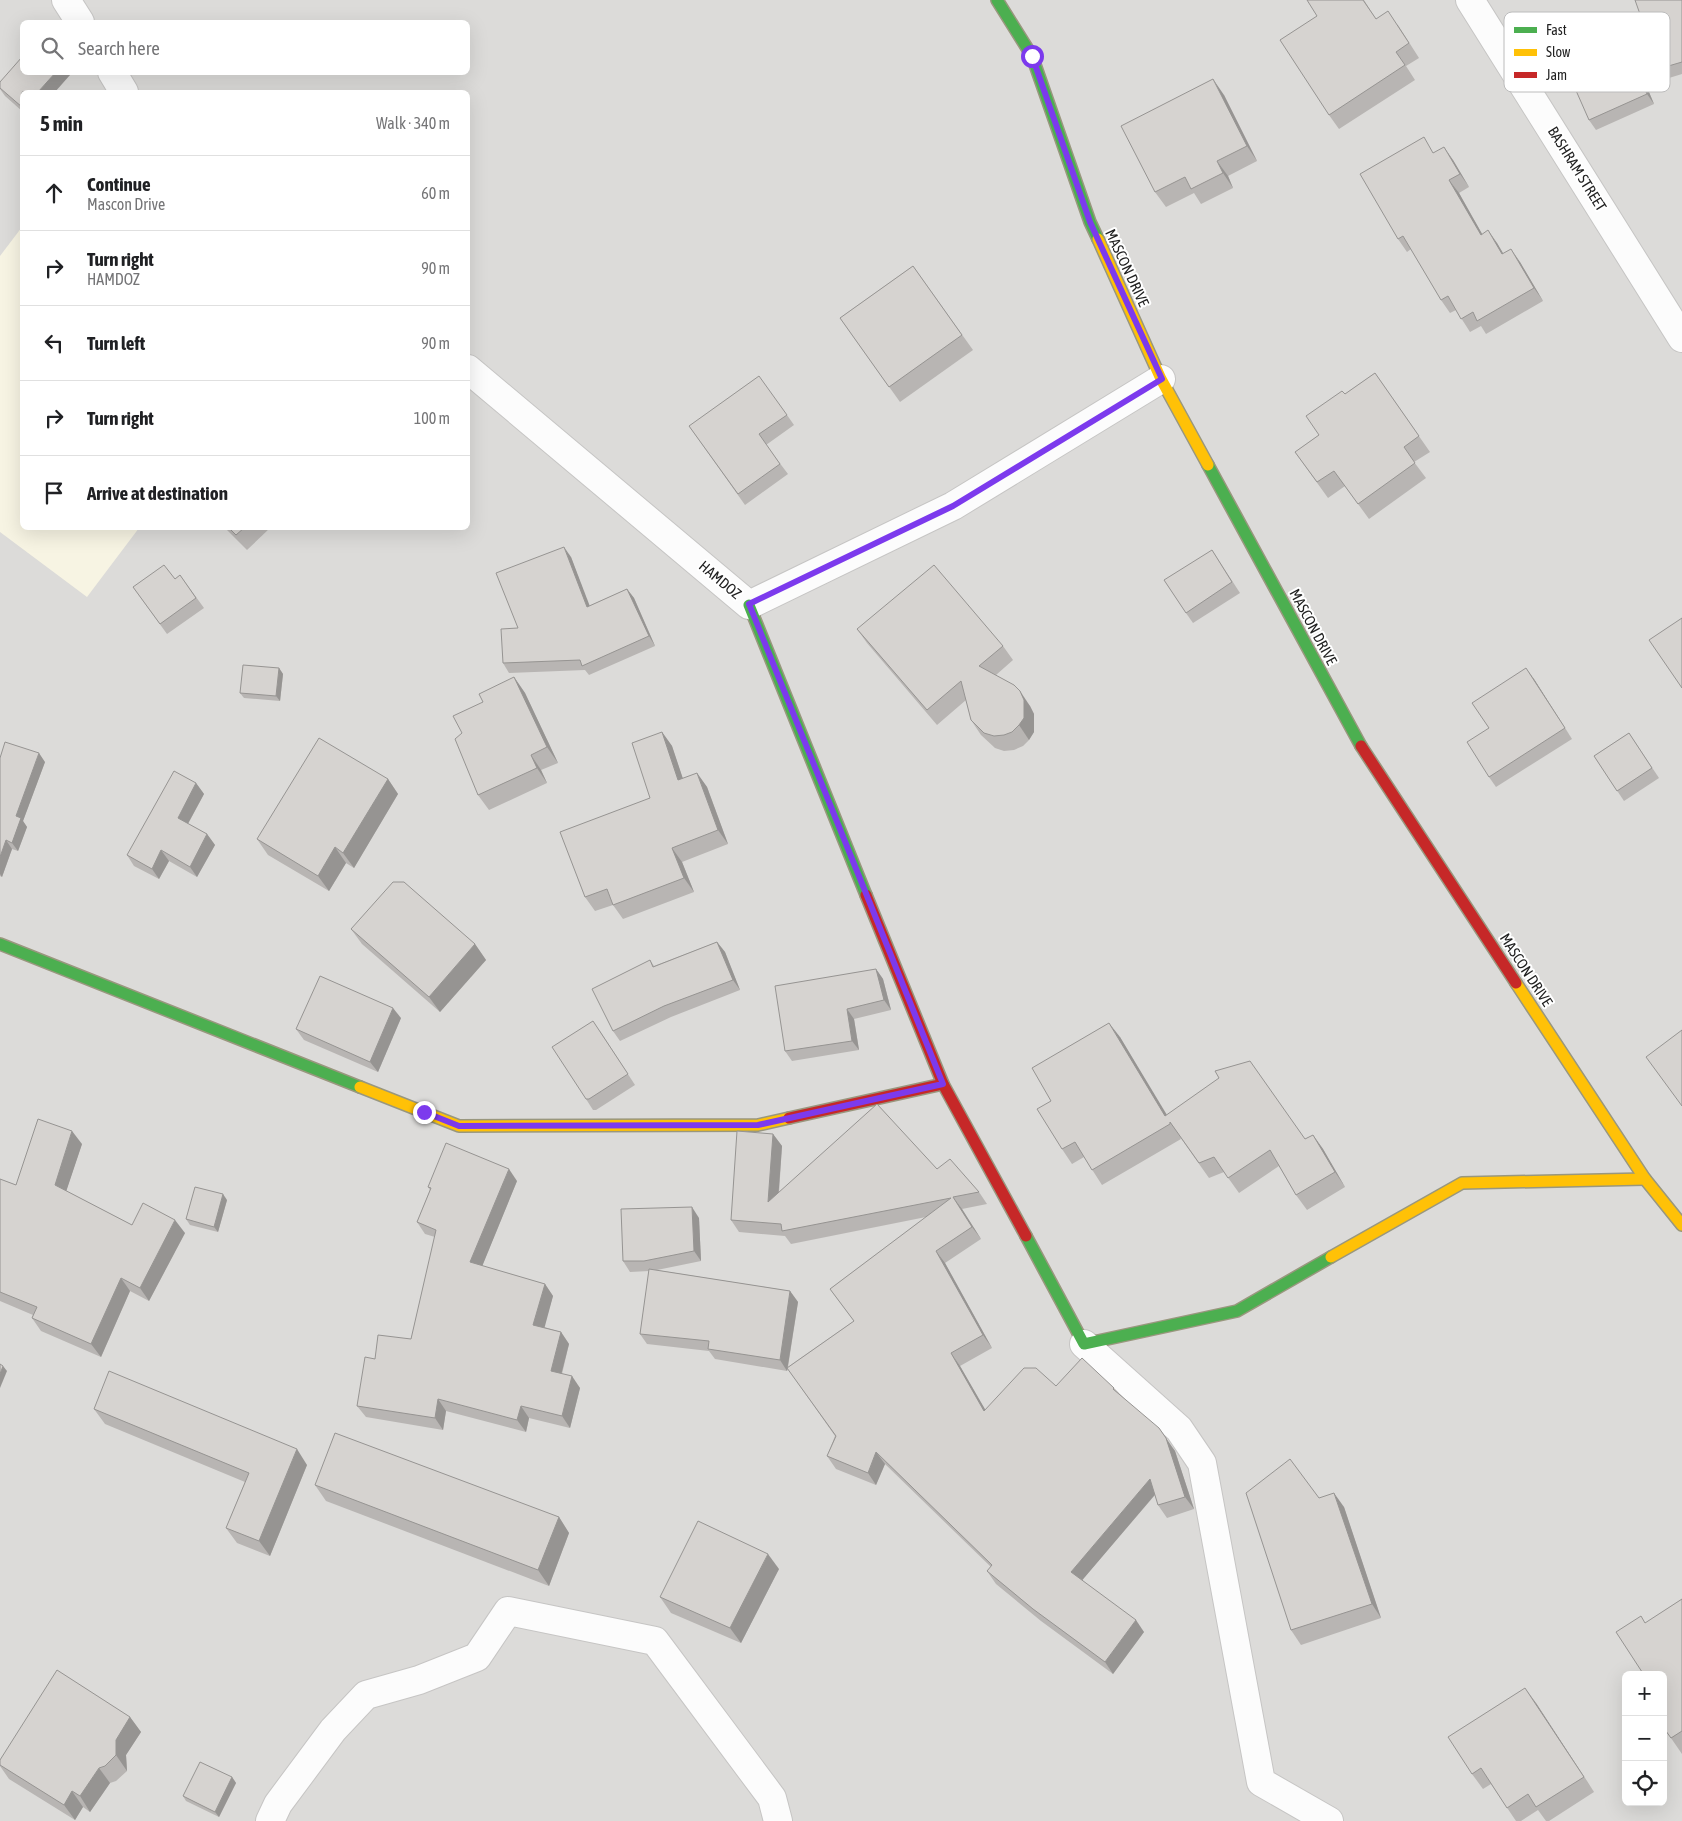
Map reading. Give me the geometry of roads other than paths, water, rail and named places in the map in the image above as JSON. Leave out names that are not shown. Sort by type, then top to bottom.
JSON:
[{"type":"street","points":[[66,0],[79,20]]},
{"type":"street","name":"MASCON DRIVE","points":[[997,0],[1032,56],[1090,222],[1162,379],[1359,743],[1645,1179],[1682,1225]]},
{"type":"street","name":"BASHRAM STREET","points":[[1470,0],[1504,54]]},
{"type":"street","points":[[114,75],[123,90]]},
{"type":"street","name":"BASHRAM STREET","points":[[1528,92],[1682,338]]},
{"type":"street","name":"HAMDOZ","points":[[470,371],[749,604],[953,506],[1162,379]]},
{"type":"street","points":[[749,604],[943,1084],[1084,1344],[1180,1429],[1202,1463],[1261,1782],[1329,1821]]},
{"type":"street","points":[[0,944],[459,1126],[758,1125],[943,1084]]},
{"type":"street","points":[[1084,1344],[1236,1311],[1462,1183],[1645,1179]]},
{"type":"street","points":[[270,1821],[278,1804],[334,1730],[366,1695],[419,1680],[477,1657],[508,1611],[656,1641],[772,1798],[778,1821]]}]
